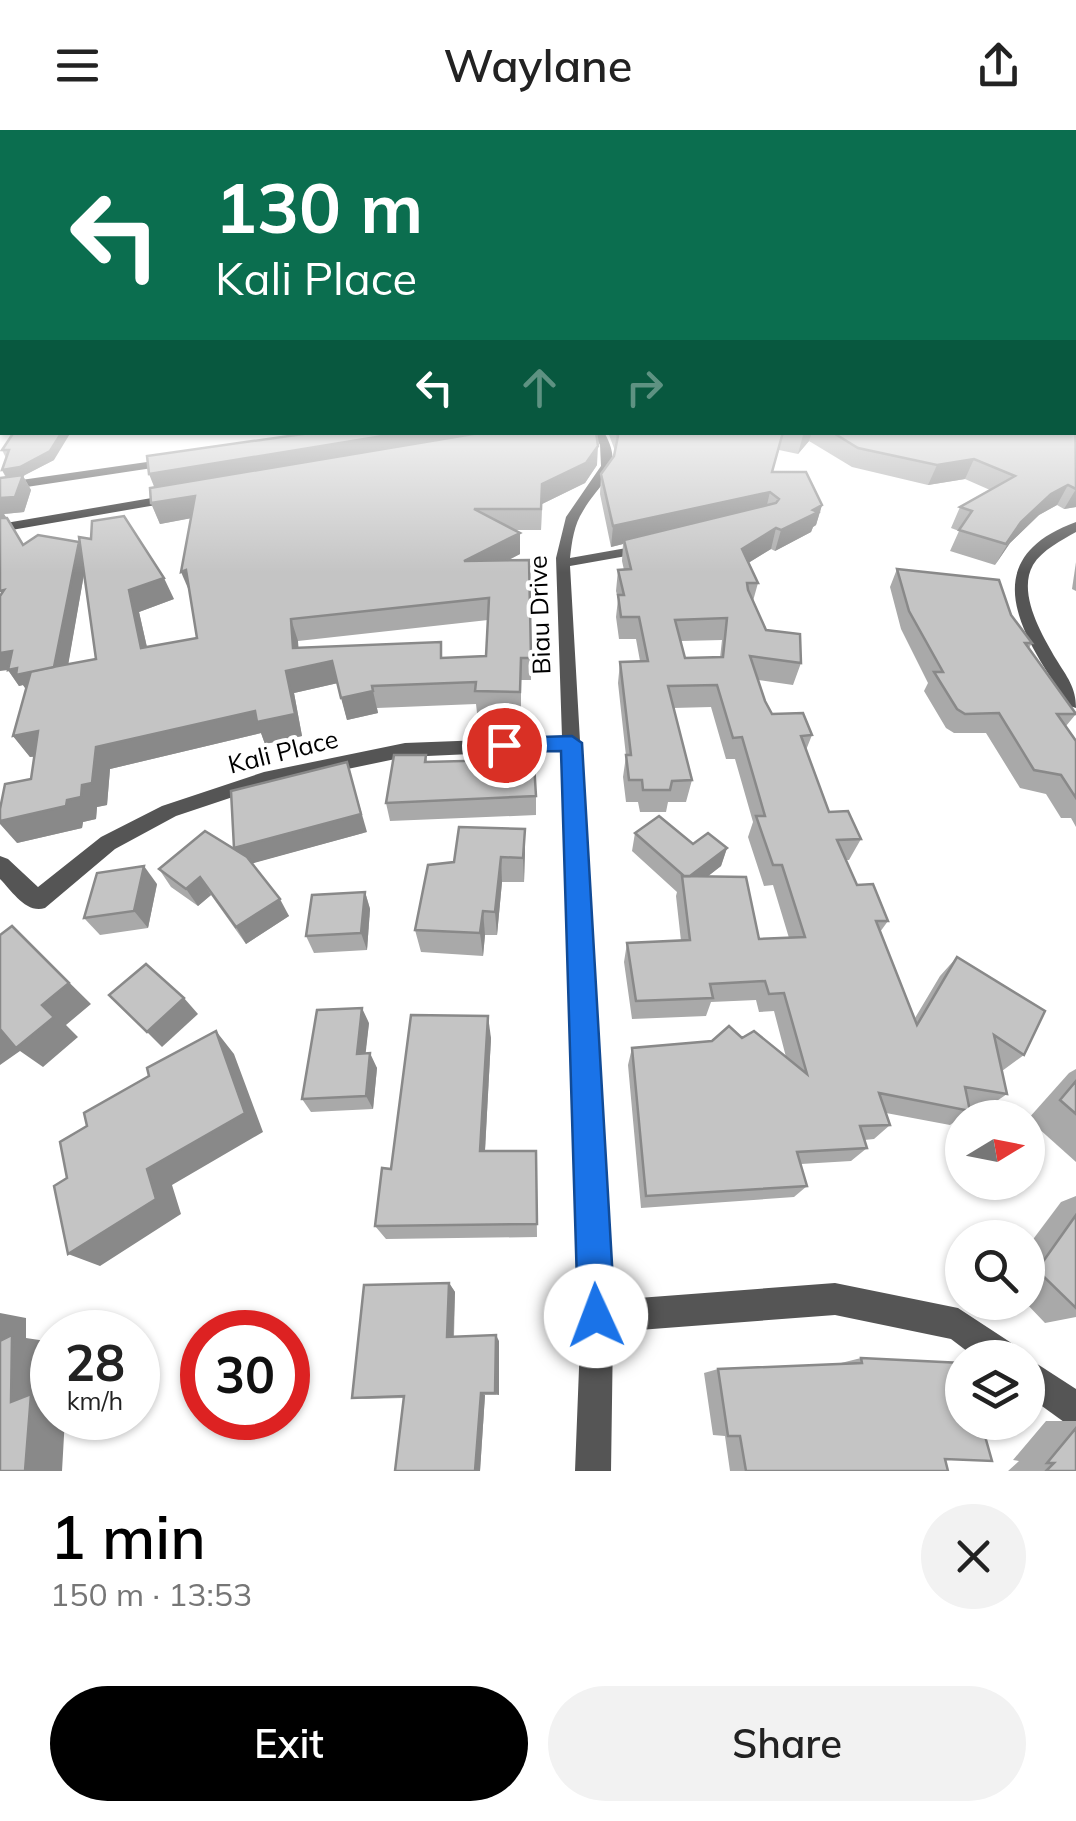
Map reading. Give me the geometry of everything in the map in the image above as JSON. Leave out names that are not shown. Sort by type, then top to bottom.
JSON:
[{"type":"main road","points":[[0,528],[187,496]]},
{"type":"street","name":"Biau Drive","points":[[593,1471],[596,1316],[563,563],[568,527],[608,465],[607,448]]},
{"type":"street","points":[[0,487],[190,460]]},
{"type":"street","points":[[1076,526],[1050,541],[1026,566],[1020,585],[1024,606],[1046,658],[1076,702]]},
{"type":"street","points":[[563,563],[661,546]]},
{"type":"street","name":"Kali Place","points":[[0,865],[37,902],[108,842],[169,811],[264,779],[405,750],[572,743]]},
{"type":"street","points":[[596,1316],[834,1300],[958,1324],[980,1340]]},
{"type":"street","points":[[1045,1387],[1076,1410]]},
{"type":"building","points":[[52,448],[20,467],[2,470],[9,450],[2,450]]},
{"type":"building","points":[[207,448],[311,448],[149,474],[147,456]]},
{"type":"building","points":[[392,448],[597,448],[586,463],[542,484],[541,509],[474,509],[520,533],[464,561],[529,560],[531,658],[521,658],[520,692],[475,691],[476,682],[372,686],[373,691],[341,698],[332,661],[286,671],[295,714],[257,722],[255,711],[96,747],[92,783],[82,785],[81,797],[67,800],[66,806],[0,821],[5,784],[31,779],[38,731],[13,736],[31,671],[96,659],[79,537],[91,539],[92,521],[124,516],[164,578],[129,590],[141,648],[197,638],[186,570],[181,572],[195,496],[151,503],[150,488]],"holes":[[[489,598],[486,656],[441,658],[441,642],[293,648],[291,619]]]},
{"type":"building","points":[[616,448],[779,448],[772,472],[806,472],[822,505],[813,510],[818,512],[781,530],[776,528],[742,549],[758,583],[747,583],[748,590],[766,630],[800,634],[801,663],[750,656],[765,701],[772,714],[803,713],[812,735],[801,736],[829,812],[848,811],[861,839],[837,840],[857,885],[873,884],[888,921],[876,921],[917,1025],[957,957],[1045,1011],[1024,1055],[994,1035],[1007,1094],[965,1087],[968,1100],[945,1100],[945,1106],[879,1093],[890,1125],[860,1126],[867,1148],[797,1152],[807,1186],[646,1196],[632,1048],[712,1041],[729,1026],[742,1038],[754,1031],[807,1074],[784,993],[769,994],[765,981],[710,984],[713,998],[636,1001],[627,943],[690,940],[682,876],[746,877],[759,939],[805,937],[782,865],[773,865],[756,816],[765,816],[742,737],[733,738],[717,685],[668,686],[692,780],[672,781],[670,790],[643,790],[642,780],[629,780],[626,755],[631,755],[620,662],[648,661],[639,617],[621,617],[618,595],[624,595],[618,570],[631,569],[624,540],[776,503],[779,499],[770,492],[613,526],[601,474]],"holes":[[[727,618],[723,657],[685,658],[675,620]]]},
{"type":"building","points":[[858,448],[1076,448],[1076,489],[1068,485],[1051,494],[1021,522],[1006,544],[959,530],[972,511],[960,507],[1015,476],[974,459],[937,465]]},
{"type":"building","points":[[23,475],[15,497],[0,498],[0,478]]},
{"type":"building","points":[[0,518],[7,518],[23,545],[38,535],[79,542],[54,667],[16,675],[17,668],[8,670],[12,651],[0,653],[0,596],[4,590],[0,591]]},
{"type":"building","points":[[897,569],[999,580],[1011,615],[1032,643],[1025,643],[1076,714],[1057,714],[1076,741],[1076,798],[1061,775],[1034,770],[999,713],[965,714],[957,709],[934,672],[943,672],[909,611]]},
{"type":"building","points":[[533,747],[536,796],[386,803],[394,755],[426,755],[425,762],[503,760],[503,748]]},
{"type":"building","points":[[347,762],[361,814],[234,848],[231,791]]},
{"type":"building","points":[[659,816],[693,844],[708,833],[727,848],[690,876],[684,876],[635,833]]},
{"type":"building","points":[[459,827],[525,829],[523,858],[501,857],[495,912],[483,911],[480,933],[415,930],[428,865],[454,862]]},
{"type":"building","points":[[205,831],[247,857],[280,899],[236,927],[200,877],[186,889],[159,869]]},
{"type":"building","points":[[144,866],[134,911],[84,918],[97,873]]},
{"type":"building","points":[[365,892],[361,933],[306,936],[312,895]]},
{"type":"building","points":[[12,926],[69,983],[42,1005],[54,1017],[16,1048],[0,1029],[0,935]]},
{"type":"building","points":[[146,964],[184,998],[147,1032],[109,995]]},
{"type":"building","points":[[362,1008],[357,1054],[370,1053],[366,1096],[302,1099],[317,1010]]},
{"type":"building","points":[[411,1015],[488,1016],[480,1151],[536,1151],[537,1224],[375,1226],[382,1168],[391,1169]]},
{"type":"building","points":[[216,1031],[245,1113],[147,1169],[156,1199],[68,1254],[54,1186],[67,1178],[60,1142],[87,1126],[84,1113],[149,1076],[147,1068]]},
{"type":"building","points":[[1076,1081],[1076,1114],[1060,1100]]},
{"type":"building","points":[[1076,1215],[1076,1308],[1045,1278],[1045,1259]]},
{"type":"building","points":[[449,1283],[447,1337],[496,1335],[495,1393],[481,1393],[475,1471],[395,1471],[404,1396],[352,1398],[364,1285]]},
{"type":"building","points":[[12,1335],[11,1402],[30,1394],[25,1471],[0,1471],[0,1341]]},
{"type":"building","points":[[861,1358],[945,1362],[945,1440],[986,1440],[992,1461],[945,1459],[948,1471],[746,1471],[740,1436],[728,1436],[718,1369],[862,1363]]},
{"type":"building","points":[[1076,1428],[1076,1471],[1046,1471],[1054,1463],[1047,1463]]},
{"type":"route","points":[[504,745],[572,743],[596,1316]]}]
